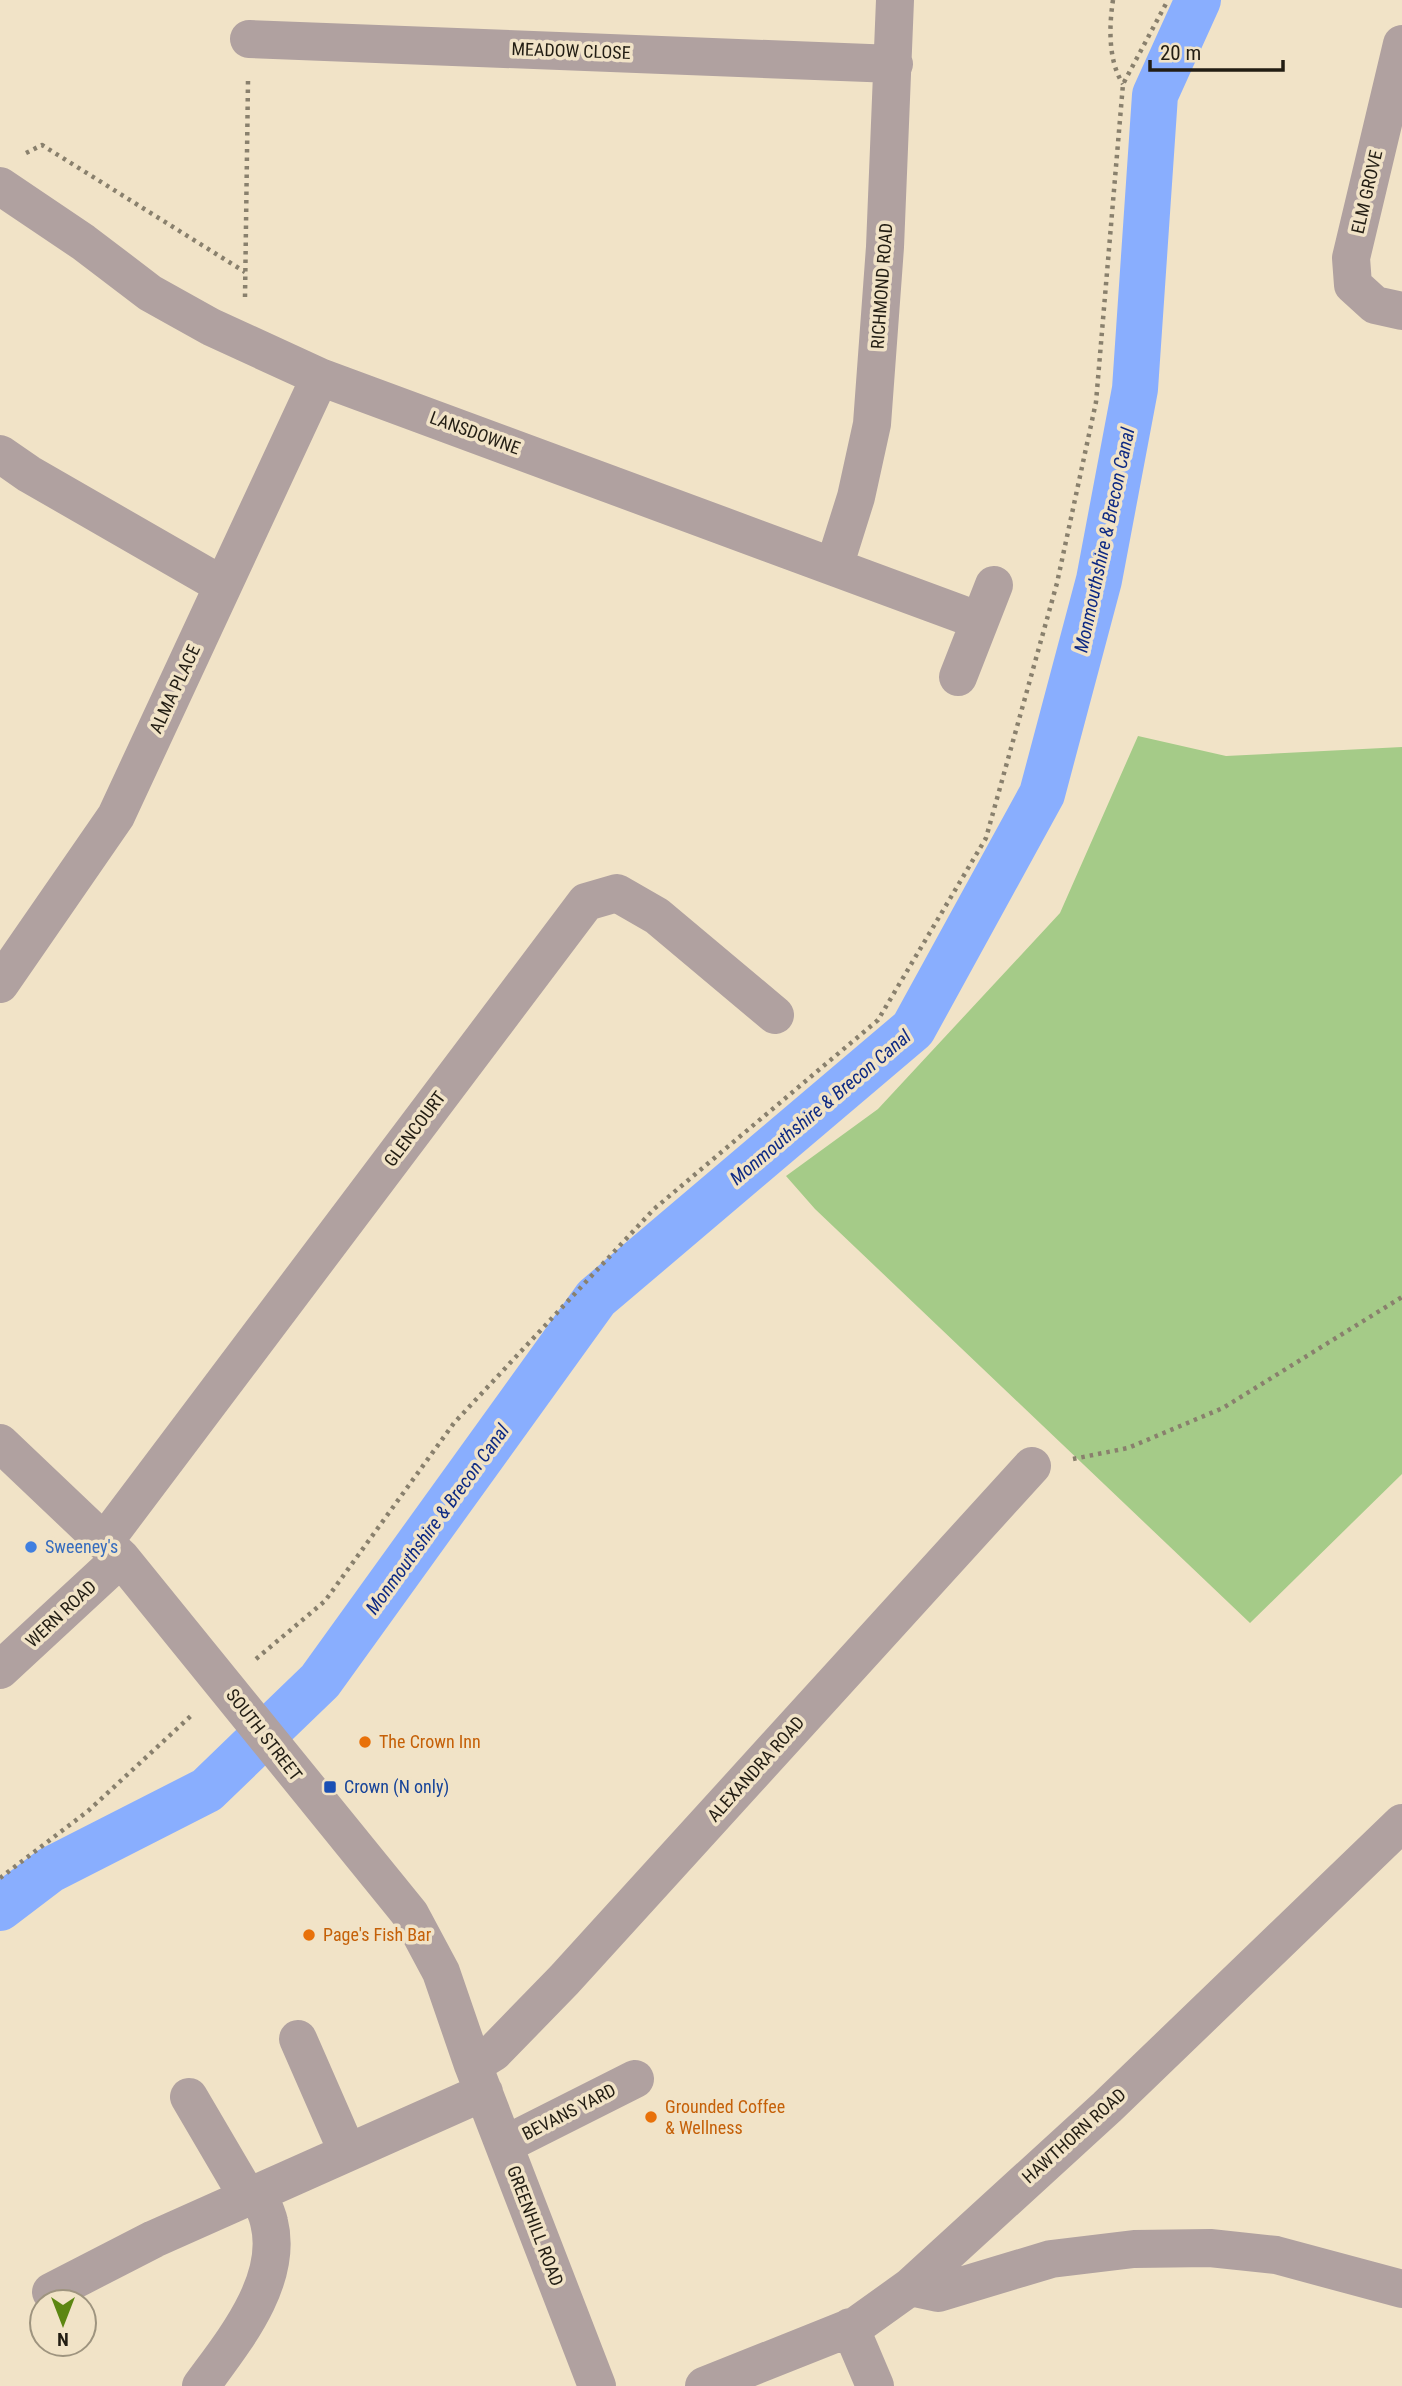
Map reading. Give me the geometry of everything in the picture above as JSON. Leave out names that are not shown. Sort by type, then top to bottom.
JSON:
[{"type":"street","name":"RICHMOND ROAD","points":[[834,567],[856,496],[872,424],[885,247],[895,0]]},
{"type":"street","name":"MEADOW CLOSE","points":[[249,39],[894,64]]},
{"type":"street","name":"ELM GROVE","points":[[1402,44],[1351,258],[1353,285],[1375,305],[1402,311]]},
{"type":"street","name":"LANSDOWNE","points":[[10,171],[83,242],[150,293],[244,343],[320,377],[980,621]]},
{"type":"street","name":"ALMA PLACE","points":[[0,984],[116,816],[320,377]]},
{"type":"street","points":[[0,454],[29,474],[222,586]]},
{"type":"street","points":[[958,677],[994,586]]},
{"type":"street","name":"GLENCOURT","points":[[112,1550],[586,902],[617,893],[657,916],[775,1015]]},
{"type":"street","name":"SOUTH STREET","points":[[0,1443],[112,1550],[410,1914],[441,1972],[478,2079]]},
{"type":"street","name":"ALEXANDRA ROAD","points":[[59,2288],[154,2239],[347,2151],[478,2079],[494,2052],[564,1980],[1032,1466]]},
{"type":"street","name":"WERN ROAD","points":[[0,1670],[112,1550]]},
{"type":"street","name":"HAWTHORN ROAD","points":[[704,2386],[850,2327],[910,2287],[1107,2107],[1402,1823]]},
{"type":"street","points":[[298,2039],[347,2151]]},
{"type":"street","name":"GREENHILL ROAD","points":[[478,2079],[597,2386]]},
{"type":"street","name":"BEVANS YARD","points":[[504,2145],[635,2079]]},
{"type":"street","points":[[189,2098],[270,2223],[270,2258],[251,2317],[201,2386]]},
{"type":"street","points":[[910,2287],[938,2293],[1051,2259],[1133,2249],[1210,2248],[1276,2255],[1402,2289]]},
{"type":"street","points":[[850,2327],[875,2386]]},
{"type":"path","points":[[1112,0],[1110,21],[1115,72],[1124,84]]},
{"type":"path","points":[[244,343],[249,39]]},
{"type":"path","points":[[10,171],[42,145],[245,272]]},
{"type":"path","points":[[1032,1466],[1128,1448],[1223,1408],[1402,1297]]},
{"type":"green space","points":[[1138,736],[1226,756],[1402,747],[1402,1474],[1250,1623],[815,1209],[786,1176],[878,1109],[1060,913]]},
{"type":"waterway","name":"Monmouthshire & Brecon Canal","points":[[0,1908],[50,1870],[207,1790],[320,1681],[596,1298],[913,1029],[1042,794],[1099,580],[1135,389],[1155,95],[1198,0]]},
{"type":"place","name":"Sweeney's","points":[[31,1547]]},
{"type":"place","name":"The Crown Inn","points":[[365,1742]]},
{"type":"place","name":"Crown (N only)","points":[[330,1787]]},
{"type":"place","name":"Page's Fish Bar","points":[[309,1935]]},
{"type":"place","name":"Grounded Coffee & Wellness","points":[[651,2117]]}]
